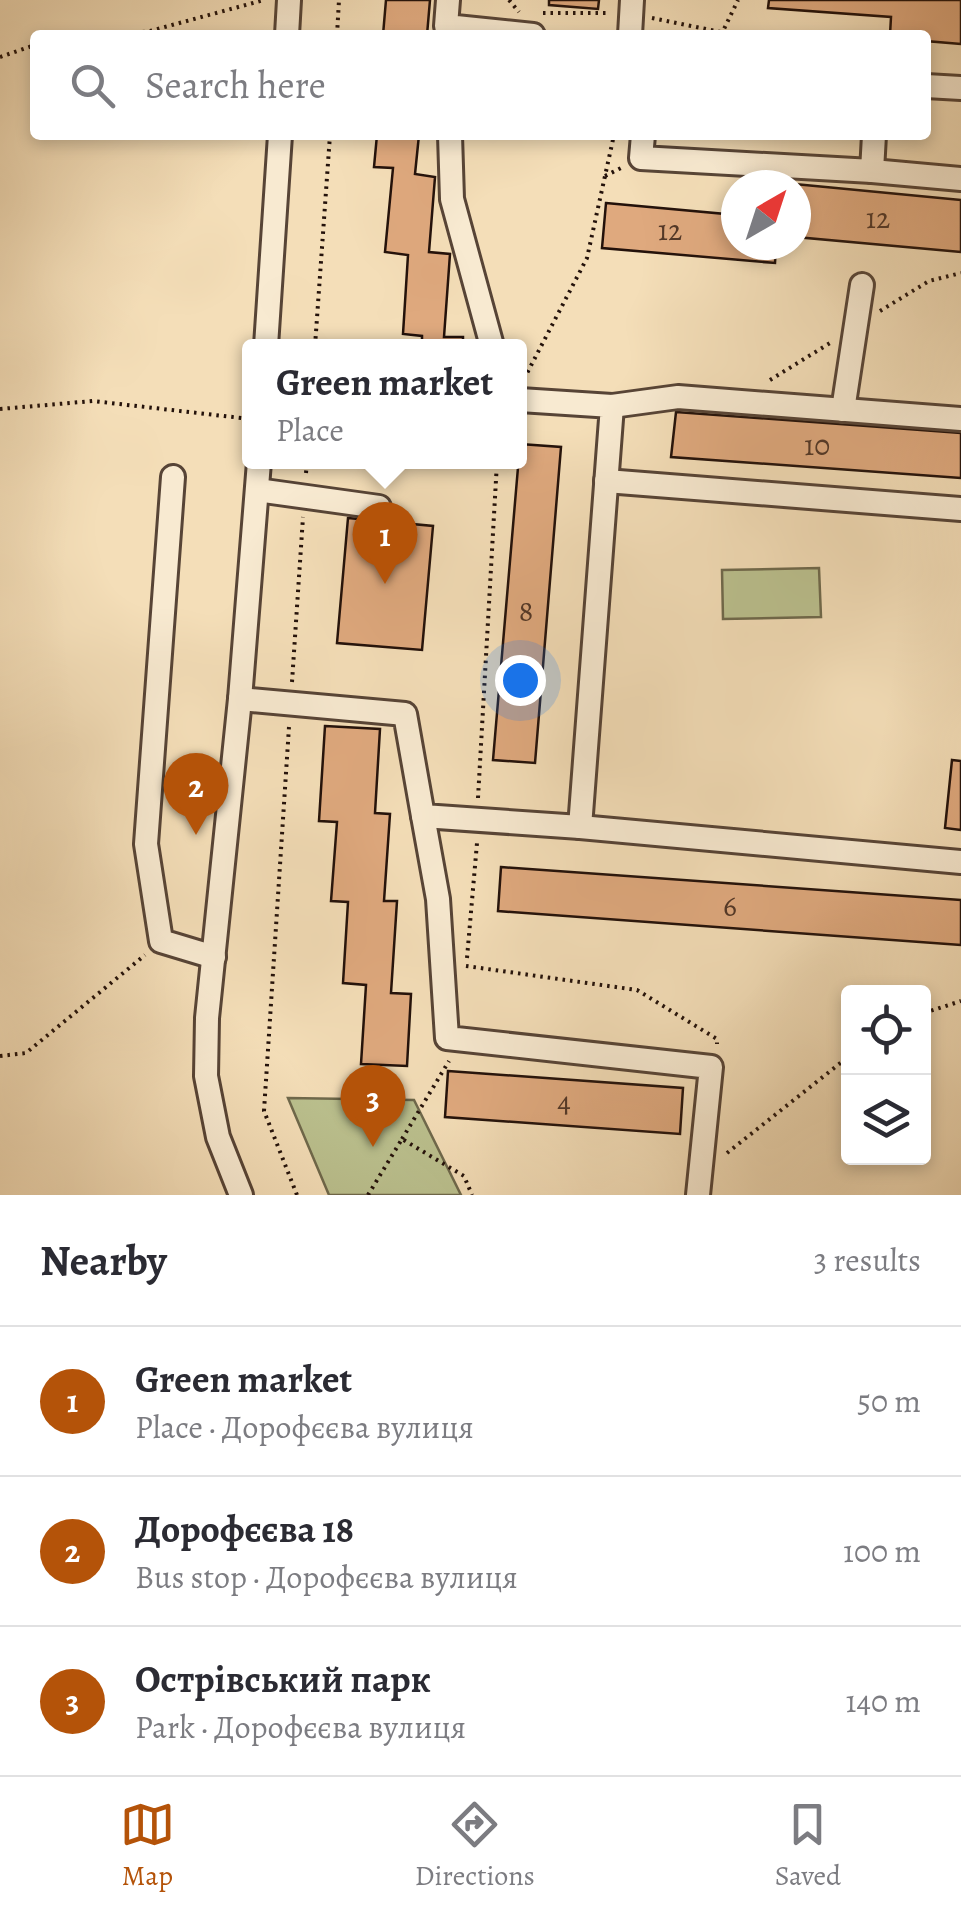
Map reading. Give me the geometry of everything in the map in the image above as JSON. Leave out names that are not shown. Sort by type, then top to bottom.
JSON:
[{"type":"street","points":[[287,30],[289,0]]},
{"type":"street","points":[[447,30],[448,0]]},
{"type":"street","points":[[460,30],[535,24]]},
{"type":"street","points":[[931,86],[961,88]]},
{"type":"street","points":[[266,339],[280,140]]},
{"type":"street","points":[[450,140],[452,199],[490,339]]},
{"type":"street","points":[[643,140],[642,158],[961,179]]},
{"type":"street","points":[[872,171],[874,140]]},
{"type":"street","points":[[844,410],[862,285]]},
{"type":"street","points":[[527,400],[612,406],[678,397],[961,420]]},
{"type":"street","points":[[580,827],[612,406]]},
{"type":"street","points":[[241,1195],[218,1137],[206,1076],[258,469]]},
{"type":"street","points":[[173,477],[146,844],[161,942],[214,958]]},
{"type":"street","points":[[606,481],[961,509]]},
{"type":"street","points":[[257,490],[380,507]]},
{"type":"street","points":[[240,699],[405,714],[438,898],[447,1038],[710,1067],[698,1186]]},
{"type":"street","points":[[422,816],[961,862]]},
{"type":"path","points":[[157,30],[264,0]]},
{"type":"path","points":[[337,30],[340,0]]},
{"type":"path","points":[[509,0],[520,13]]},
{"type":"path","points":[[723,30],[738,0]]},
{"type":"path","points":[[535,24],[631,16],[706,30]]},
{"type":"path","points":[[0,57],[30,47]]},
{"type":"path","points":[[315,339],[330,140]]},
{"type":"path","points":[[527,374],[587,258],[613,140]]},
{"type":"path","points":[[756,388],[929,281],[961,274]]},
{"type":"path","points":[[0,410],[93,401],[242,419]]},
{"type":"path","points":[[297,1195],[264,1111],[306,469]]},
{"type":"path","points":[[466,962],[476,887],[477,758],[497,469]]},
{"type":"path","points":[[0,1056],[26,1052],[161,942]]},
{"type":"path","points":[[931,1011],[961,1000]]},
{"type":"path","points":[[698,1186],[841,1063]]},
{"type":"path","points":[[368,1195],[402,1139],[464,1176],[472,1195]]},
{"type":"green space","points":[[819,568],[821,617],[723,619],[722,570]]},
{"type":"green space","points":[[288,1098],[414,1100],[461,1195],[329,1195]]},
{"type":"building","points":[[386,0],[430,0],[427,30],[383,30]]},
{"type":"building","points":[[549,0],[599,0],[598,9],[549,5]]},
{"type":"building","points":[[769,0],[961,0],[961,44],[931,41],[931,30],[890,30],[891,17],[768,8]]},
{"type":"building","points":[[377,140],[418,140],[415,174],[435,177],[429,252],[450,254],[444,337],[463,339],[422,339],[403,334],[408,255],[385,252],[393,168],[374,167]]},
{"type":"building","points":[[811,186],[961,200],[961,252],[811,238]]},
{"type":"building","points":[[606,203],[721,214],[721,258],[602,248]]},
{"type":"building","points":[[676,412],[961,433],[961,478],[671,457]]},
{"type":"building","points":[[527,445],[561,447],[535,763],[493,760],[518,469],[527,469]]},
{"type":"building","points":[[348,518],[433,526],[422,650],[337,643]]},
{"type":"building","points":[[325,726],[380,729],[375,813],[390,814],[384,901],[397,901],[391,993],[411,994],[407,1066],[361,1064],[366,985],[343,983],[348,902],[331,901],[337,822],[319,821]]},
{"type":"building","points":[[952,760],[961,761],[961,830],[945,828]]},
{"type":"building","points":[[501,867],[961,900],[961,945],[498,911]]},
{"type":"building","points":[[448,1071],[683,1088],[680,1134],[445,1117]]},
{"type":"place","name":"Green market","points":[[385,584]]},
{"type":"place","name":"Дорофєєва 18","points":[[196,835]]},
{"type":"place","name":"Острівський парк","points":[[373,1147]]}]
